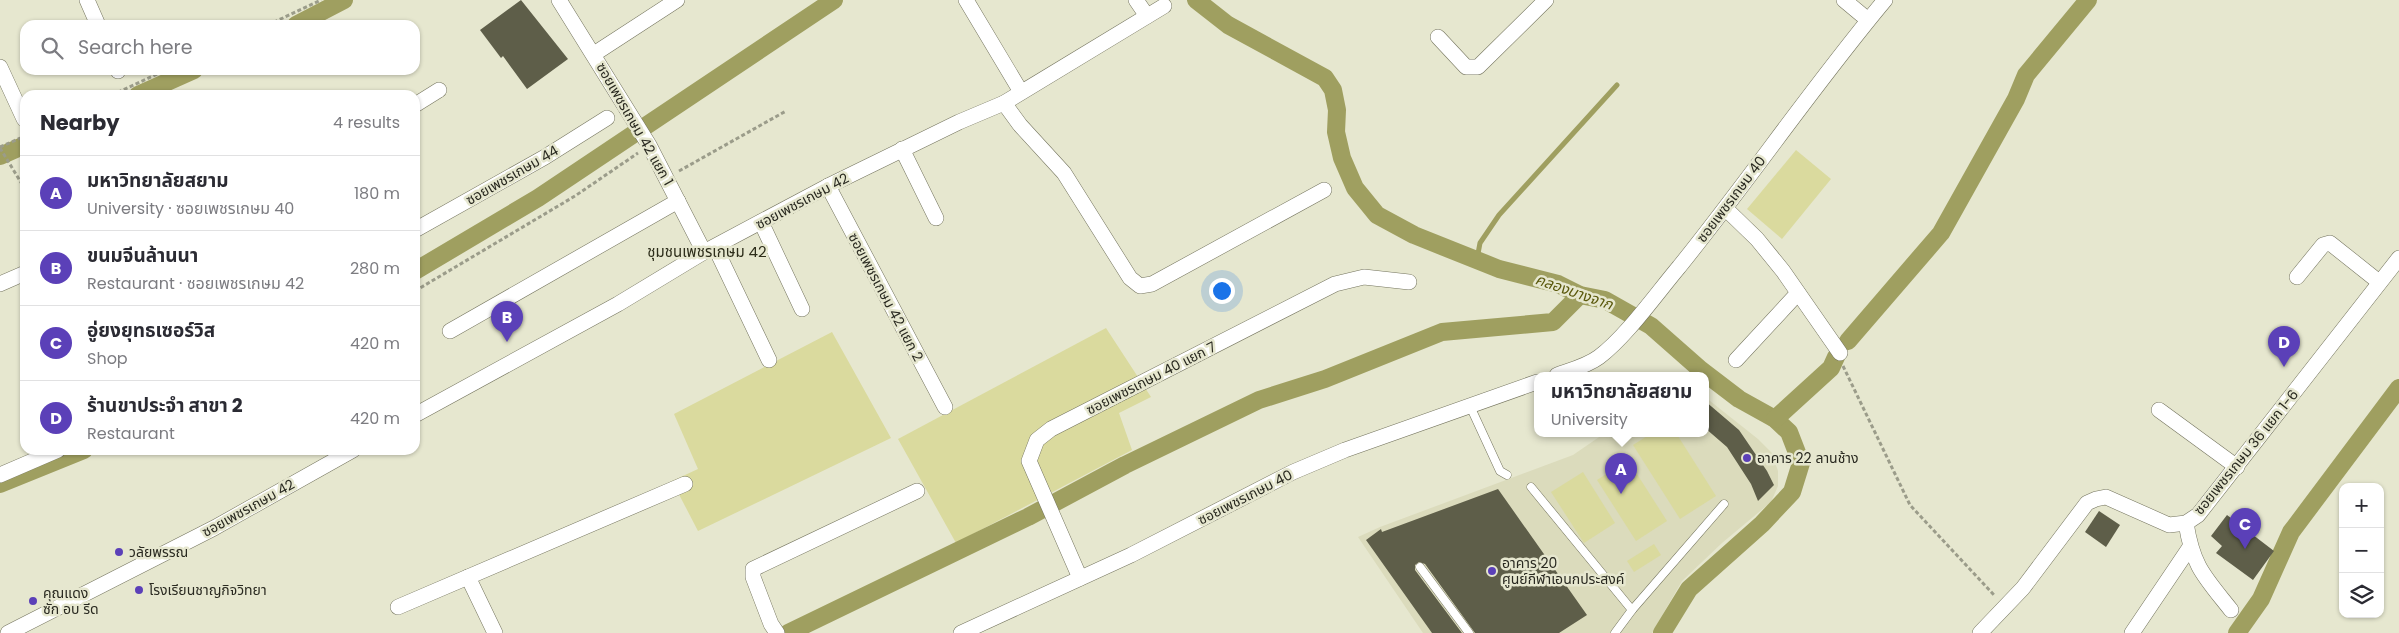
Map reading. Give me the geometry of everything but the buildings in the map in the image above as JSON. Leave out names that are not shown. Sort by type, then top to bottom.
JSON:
[{"type":"street","points":[[87,0],[96,20]]},
{"type":"street","name":"ซอยเพชรเกษม 42 แยก 1","points":[[558,0],[594,54],[635,122],[678,201],[709,250],[769,360]]},
{"type":"street","points":[[594,54],[677,0]]},
{"type":"street","points":[[966,0],[1020,92]]},
{"type":"street","points":[[1136,0],[1148,16]]},
{"type":"street","points":[[1438,37],[1466,67],[1478,67],[1546,0]]},
{"type":"street","points":[[1844,0],[1868,20]]},
{"type":"street","name":"ซอยเพชรเกษม 40","points":[[1565,372],[1585,365],[1599,357],[1648,304],[1726,209],[1885,0]]},
{"type":"street","name":"ซอยเพชรเกษม 42","points":[[420,412],[618,304],[709,250],[828,186],[1004,103],[1164,6]]},
{"type":"street","points":[[0,67],[20,110]]},
{"type":"street","points":[[420,102],[439,90]]},
{"type":"street","points":[[1004,103],[1020,125],[1064,174],[1130,278],[1140,286],[1152,284],[1324,190]]},
{"type":"street","name":"ซอยเพชรเกษม 44","points":[[420,225],[545,157],[607,118]]},
{"type":"street","points":[[902,150],[936,218]]},
{"type":"street","name":"ซอยเพชรเกษม 42 แยก 2","points":[[828,186],[945,407]]},
{"type":"street","points":[[450,331],[678,201]]},
{"type":"street","points":[[1726,209],[1757,239],[1783,271],[1840,353]]},
{"type":"street","points":[[761,222],[802,309]]},
{"type":"street","points":[[2296,277],[2323,246],[2330,243],[2380,282]]},
{"type":"street","name":"ซอยเพชรเกษม 36 แยก 1-6","points":[[1980,633],[2006,608],[2087,503],[2106,497],[2169,524],[2186,523],[2198,515],[2399,258]]},
{"type":"street","points":[[0,284],[20,275]]},
{"type":"street","name":"ซอยเพชรเกษม 40 แยก 7","points":[[1080,578],[1029,461],[1037,440],[1051,429],[1335,284],[1364,277],[1409,282]]},
{"type":"street","points":[[1736,360],[1798,294]]},
{"type":"street","name":"ซอยเพชรเกษม 40","points":[[961,633],[1131,555],[1292,472],[1345,450],[1534,383]]},
{"type":"street","points":[[2159,410],[2236,467]]},
{"type":"street","points":[[0,475],[46,455]]},
{"type":"street","name":"ซอยเพชรเกษม 42","points":[[8,633],[214,528],[344,455]]},
{"type":"street","points":[[398,607],[685,484]]},
{"type":"street","points":[[777,633],[759,593],[753,569],[916,491]]},
{"type":"street","points":[[2186,523],[2190,547],[2196,565],[2231,610]]},
{"type":"street","points":[[2132,633],[2190,547]]},
{"type":"street","points":[[468,577],[494,633]]},
{"type":"lane","points":[[1470,406],[1500,471],[1507,476]]},
{"type":"lane","points":[[1531,487],[1632,610]]},
{"type":"lane","points":[[1615,633],[1632,610],[1724,504]]},
{"type":"lane","points":[[1420,567],[1469,633]]},
{"type":"path","points":[[279,20],[321,0]]},
{"type":"path","points":[[123,90],[155,75]]},
{"type":"path","points":[[667,178],[786,111]]},
{"type":"path","points":[[20,138],[0,147],[6,161],[20,182]]},
{"type":"path","points":[[420,288],[575,196],[646,141]]},
{"type":"path","points":[[1840,353],[1844,372],[1857,392],[1910,505],[2006,608]]},
{"type":"shaded area","points":[[1709,400],[1758,439],[1772,453],[1778,471],[1778,486],[1771,502],[1722,543],[1682,581],[1652,633],[1423,633],[1358,537],[1380,527],[1573,455],[1599,437],[1709,437]]},
{"type":"green space","points":[[1796,150],[1831,179],[1782,239],[1747,209]]},
{"type":"green space","points":[[1106,328],[1151,397],[1119,413],[1132,450],[956,543],[898,439]]},
{"type":"green space","points":[[832,332],[891,438],[698,531],[672,481],[698,469],[674,414]]},
{"type":"green space","points":[[1646,437],[1679,437],[1716,496],[1680,519],[1633,445]]},
{"type":"green space","points":[[1628,460],[1667,521],[1636,541],[1597,480]]},
{"type":"green space","points":[[1583,472],[1615,523],[1584,543],[1551,492]]},
{"type":"green space","points":[[1654,544],[1661,555],[1634,572],[1627,561]]},
{"type":"waterway","points":[[306,20],[344,0]]},
{"type":"waterway","points":[[420,268],[538,198],[834,0]]},
{"type":"waterway","name":"คลองบางจาก","points":[[1196,0],[1228,25],[1325,78],[1333,90],[1337,110],[1336,132],[1342,158],[1355,188],[1377,215],[1414,235],[1499,269],[1558,284],[1580,295],[1605,300],[1651,326],[1704,372]]},
{"type":"waterway","points":[[1848,341],[1941,233],[2016,99],[2026,75],[2088,0]]},
{"type":"waterway","points":[[149,90],[183,75]]},
{"type":"waterway","points":[[1477,259],[1480,243],[1499,215],[1617,85]]},
{"type":"waterway","points":[[0,156],[20,147]]},
{"type":"waterway","points":[[788,633],[1028,517],[1125,465],[1259,400],[1325,379],[1442,332],[1553,322],[1580,295]]},
{"type":"waterway","points":[[1775,419],[1831,368],[1836,357]]},
{"type":"waterway","name":"คลองบางจาก","points":[[1662,633],[1689,589],[1762,524],[1792,492],[1801,463],[1789,432],[1775,419],[1739,399],[1709,376]]},
{"type":"waterway","points":[[2237,633],[2261,599],[2291,532],[2399,388]]},
{"type":"waterway","points":[[0,484],[72,455]]},
{"type":"place","name":"ขนมจีนล้านนา","points":[[507,342]]},
{"type":"place","name":"ร้านขาประจำ สาขา 2","points":[[2284,367]]},
{"type":"place","name":"อาคาร 22 ลานช้าง","points":[[1747,458]]},
{"type":"place","name":"มหาวิทยาลัยสยาม","points":[[1621,494]]},
{"type":"place","name":"อู่ยงยุทธเซอร์วิส","points":[[2245,549]]},
{"type":"place","name":"วลัยพรรณ","points":[[119,552]]},
{"type":"place","name":"อาคาร 20 ศูนย์กีฬาเอนกประสงค์","points":[[1492,571]]},
{"type":"place","name":"โรงเรียนชาญกิจวิทยา","points":[[139,590]]},
{"type":"place","name":"คุณแดง ซัก อบ รีด","points":[[33,601]]},
{"type":"district","name":"ชุมชนเพชรเกษม 42","points":[[707,252]]}]
